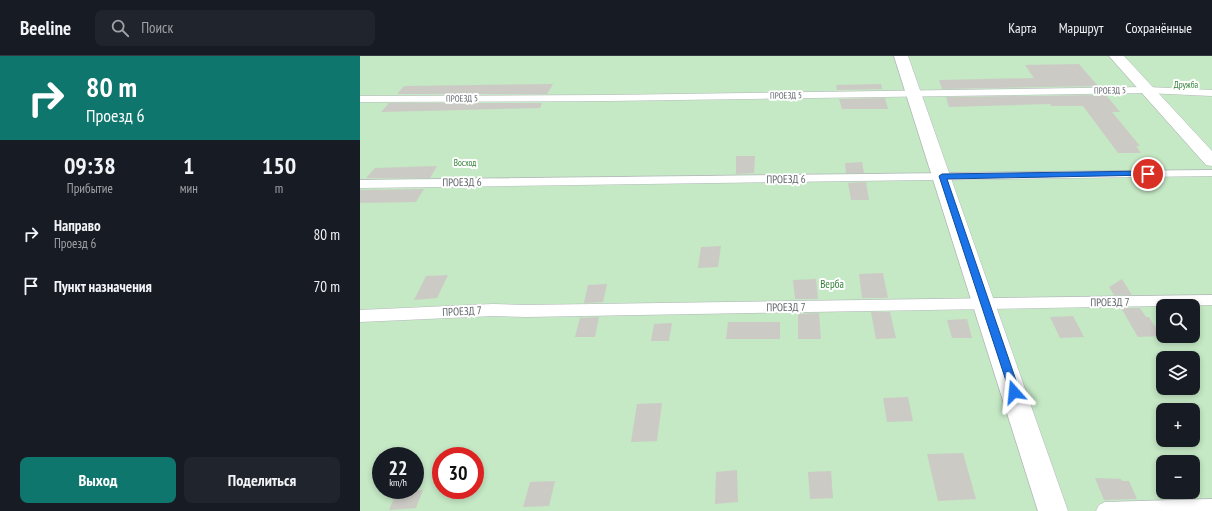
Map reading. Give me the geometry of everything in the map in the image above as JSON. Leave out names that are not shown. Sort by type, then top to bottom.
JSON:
[{"type":"street","points":[[901,56],[1053,511]]},
{"type":"street","points":[[1116,56],[1212,161]]},
{"type":"lane","name":"ПРОЕЗД 5","points":[[360,99],[540,97],[608,98],[1147,90],[1212,94]]},
{"type":"lane","name":"ПРОЕЗД 6","points":[[360,184],[540,180],[574,182],[1212,173]]},
{"type":"lane","name":"ПРОЕЗД 7","points":[[360,316],[493,310],[526,311],[1212,300]]},
{"type":"lane","points":[[1105,511],[1212,508]]},
{"type":"green space","name":"Верба","points":[[360,56],[1212,56],[1212,511],[360,511]]},
{"type":"building","points":[[1079,64],[1098,86],[942,89],[939,80],[1034,78],[1025,65]]},
{"type":"building","points":[[553,84],[547,94],[397,94],[404,86]]},
{"type":"building","points":[[881,84],[882,89],[837,90],[836,85]]},
{"type":"building","points":[[1106,95],[1120,112],[1112,112],[1140,146],[1136,146],[1141,153],[1118,153],[1083,106],[1051,106],[1050,104],[949,107],[946,97]]},
{"type":"building","points":[[885,98],[888,109],[842,109],[839,99]]},
{"type":"building","points":[[389,103],[542,103],[540,108],[381,112]]},
{"type":"building","points":[[736,156],[755,156],[754,173],[736,174]]},
{"type":"building","points":[[862,162],[864,173],[846,173],[845,163]]},
{"type":"building","points":[[437,166],[430,178],[366,178],[375,168]]},
{"type":"building","points":[[866,182],[869,200],[851,200],[848,183]]},
{"type":"building","points":[[424,189],[416,202],[360,203],[360,190]]},
{"type":"building","points":[[721,246],[718,267],[698,268],[701,247]]},
{"type":"building","points":[[883,273],[888,298],[862,298],[859,274]]},
{"type":"building","points":[[448,275],[437,298],[414,300],[426,276]]},
{"type":"building","points":[[816,279],[818,299],[795,299],[793,280]]},
{"type":"building","points":[[1122,279],[1132,295],[1114,295],[1109,287]]},
{"type":"building","points":[[607,284],[603,302],[584,303],[588,285]]},
{"type":"building","points":[[1121,308],[1140,308],[1146,317],[1149,317],[1156,328],[1156,336],[1138,337]]},
{"type":"building","points":[[871,312],[890,312],[896,338],[876,339]]},
{"type":"building","points":[[819,313],[821,339],[798,339],[798,314]]},
{"type":"building","points":[[1073,316],[1084,337],[1060,338],[1050,317]]},
{"type":"building","points":[[599,317],[595,337],[575,337],[580,318]]},
{"type":"building","points":[[967,319],[972,338],[952,338],[947,320]]},
{"type":"building","points":[[728,322],[780,322],[780,339],[726,339]]},
{"type":"building","points":[[672,323],[669,341],[651,341],[654,324]]},
{"type":"building","points":[[908,397],[913,421],[887,422],[883,398]]},
{"type":"building","points":[[662,403],[657,441],[631,442],[637,404]]},
{"type":"building","points":[[963,453],[976,499],[938,501],[927,454]]},
{"type":"building","points":[[737,470],[738,502],[715,504],[716,472]]},
{"type":"building","points":[[831,471],[833,498],[810,499],[808,472]]},
{"type":"building","points":[[1095,478],[1121,479],[1122,481],[1129,481],[1137,499],[1104,500]]},
{"type":"building","points":[[555,481],[549,506],[523,507],[530,482]]},
{"type":"building","points":[[394,499],[420,499],[416,508],[389,510]]},
{"type":"route","points":[[1014,392],[942,176],[1148,174]]},
{"type":"park label","name":"Дружба","points":[[1186,84]]},
{"type":"park label","name":"Восход","points":[[465,162]]}]
